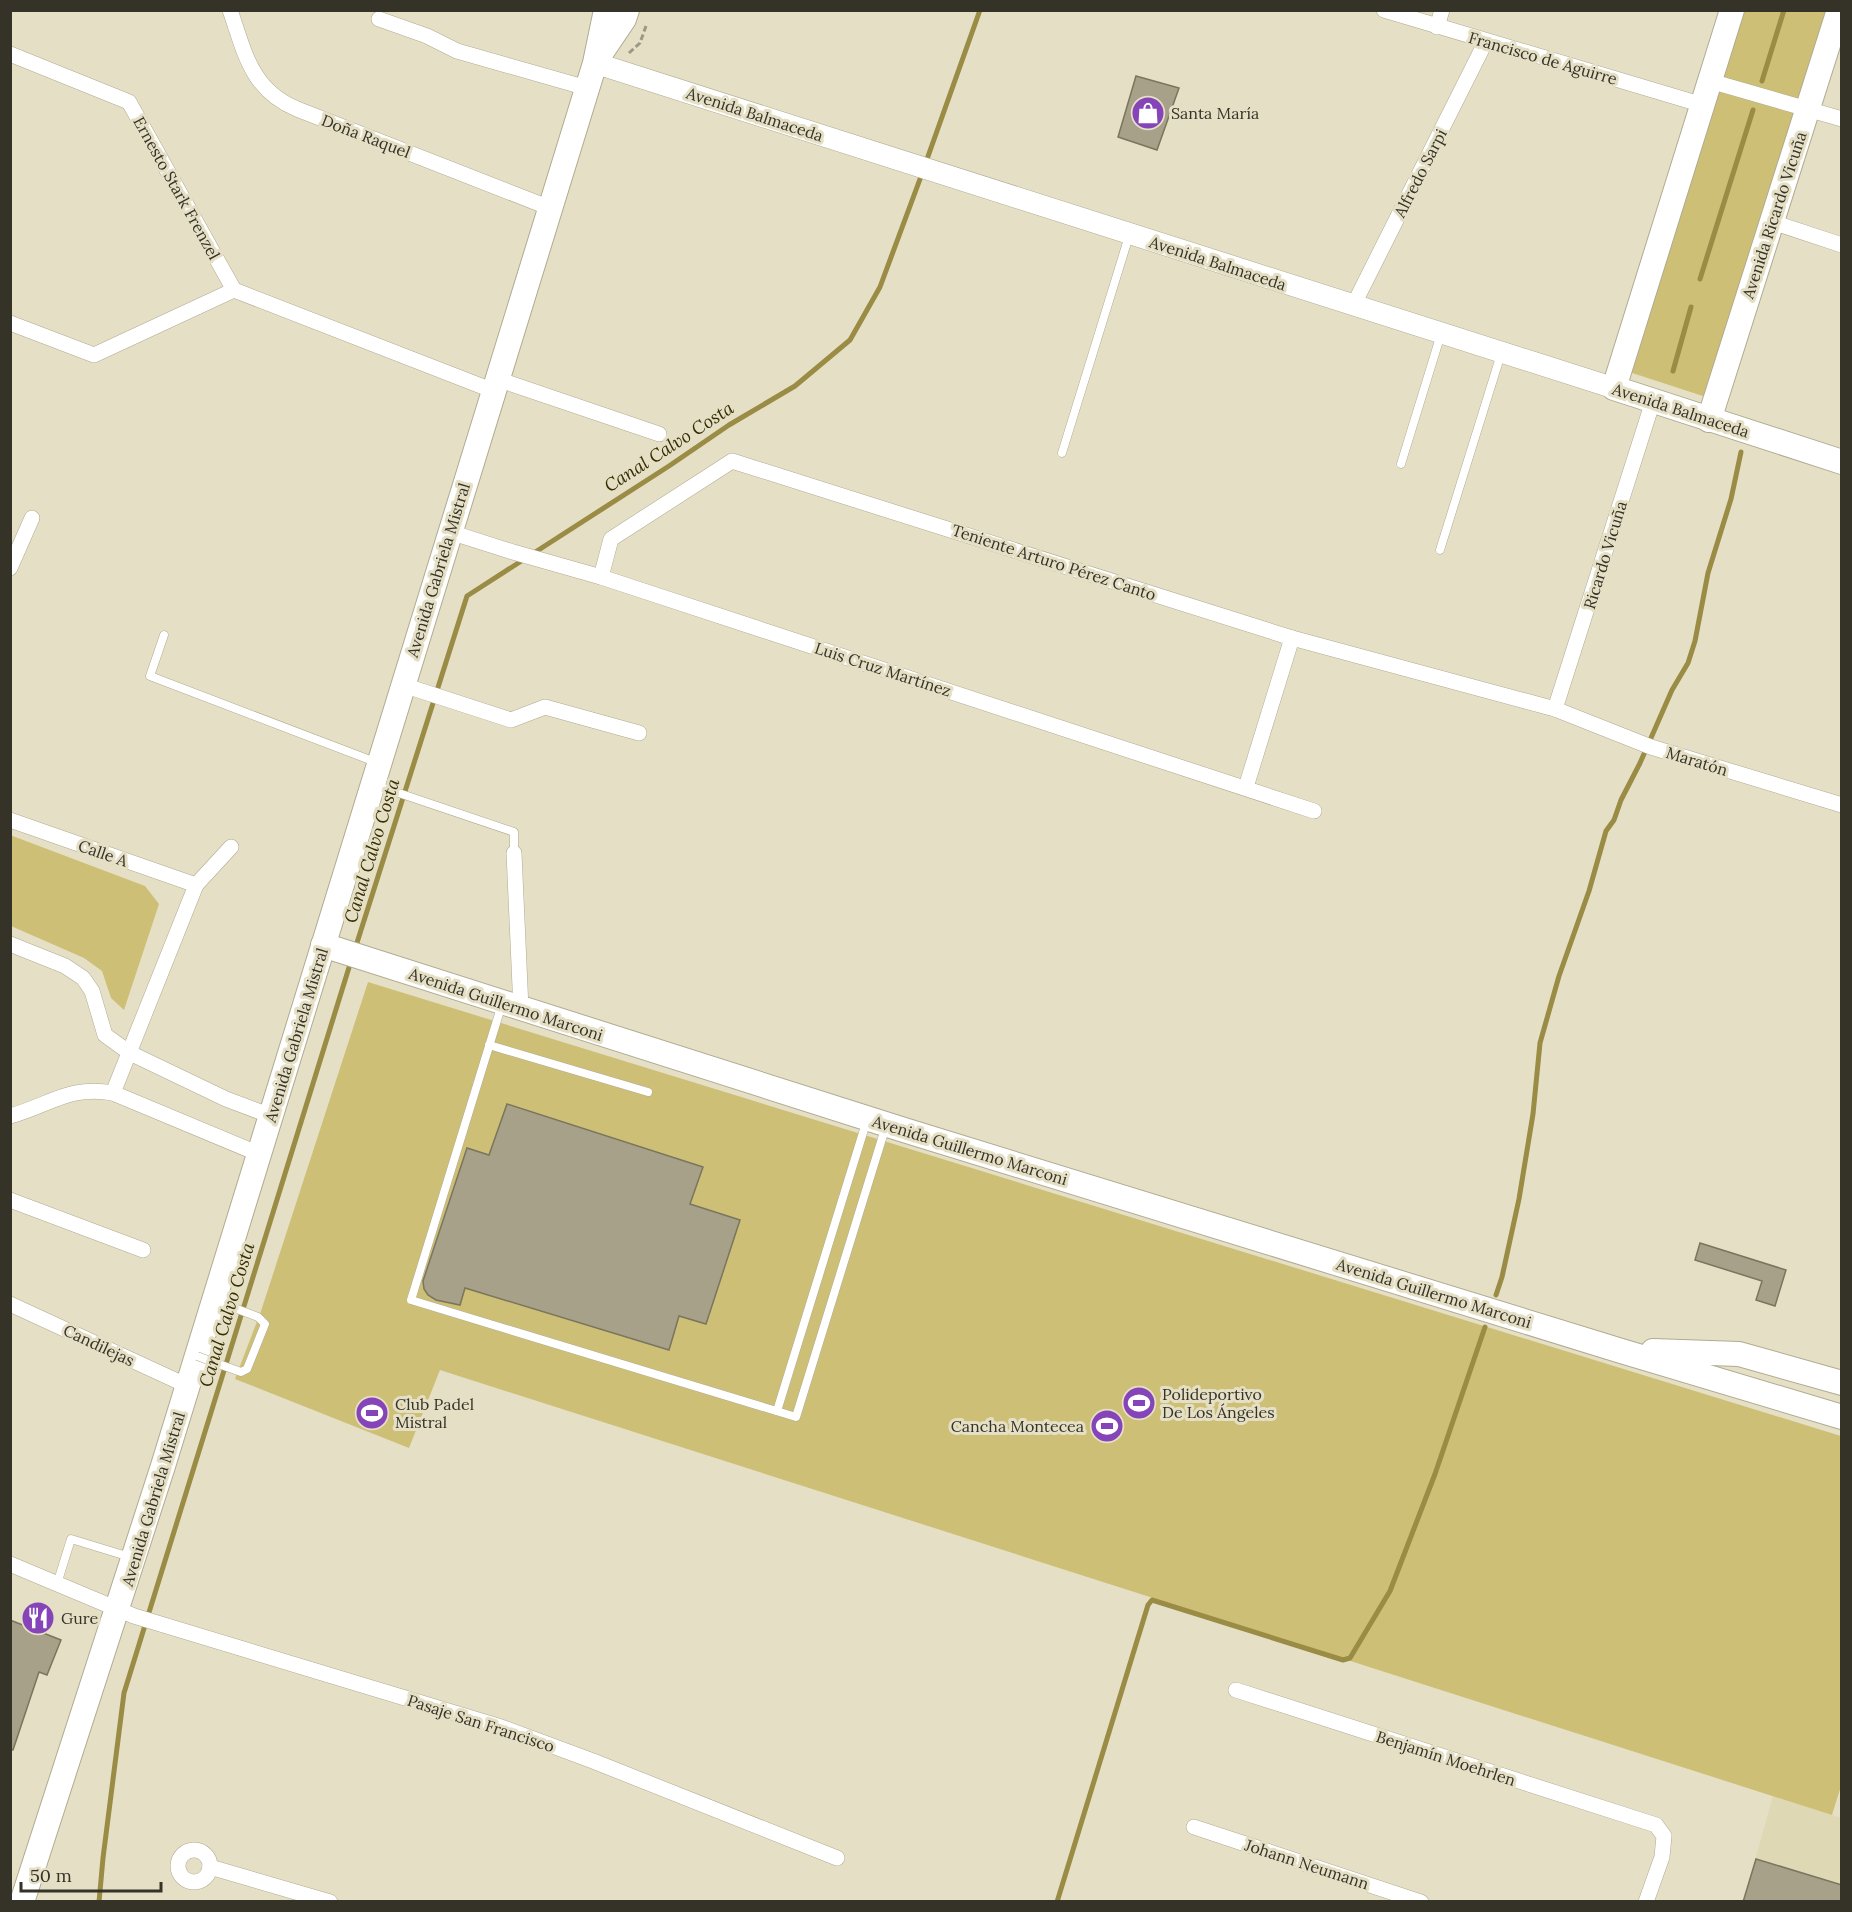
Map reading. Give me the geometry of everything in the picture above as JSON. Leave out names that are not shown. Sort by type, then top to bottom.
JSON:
[{"type":"main road","name":"Avenida Gabriela Mistral","points":[[22,1902],[126,1613],[134,1558],[188,1386],[205,1359],[222,1303],[259,1154],[331,948],[380,779],[413,689],[450,532],[595,63],[606,10]]},
{"type":"main road","name":"Avenida Gabriela Mistral","points":[[595,63],[624,19],[627,10]]},
{"type":"main road","points":[[1614,388],[1732,10]]},
{"type":"main road","name":"Avenida Ricardo Vicuña","points":[[1708,420],[1839,10]]},
{"type":"main road","name":"Avenida Balmaceda","points":[[595,63],[1842,462]]},
{"type":"main road","name":"Avenida Guillermo Marconi","points":[[331,948],[877,1121],[1617,1350],[1842,1417]]},
{"type":"main road","name":"Avenida Guillermo Marconi","points":[[1617,1350],[1739,1354],[1842,1383]]},
{"type":"street","name":"Doña Raquel","points":[[230,10],[252,71],[278,99],[297,109],[550,208]]},
{"type":"street","name":"Francisco de Aguirre","points":[[1384,10],[1703,105]]},
{"type":"street","points":[[1437,27],[1443,10]]},
{"type":"street","points":[[379,19],[427,36],[457,51],[587,88]]},
{"type":"street","name":"Alfredo Sarpi","points":[[1353,306],[1486,40]]},
{"type":"street","name":"Ernesto Stark Frenzel","points":[[10,54],[129,102],[234,290]]},
{"type":"street","points":[[1710,81],[1842,119]]},
{"type":"street","points":[[1772,222],[1842,244]]},
{"type":"street","points":[[10,323],[94,355],[234,290],[495,385],[659,434]]},
{"type":"street","name":"Ricardo Vicuña","points":[[1555,709],[1653,401]]},
{"type":"street","name":"Teniente Arturo Pérez Canto","points":[[601,578],[611,539],[732,460],[1292,638],[1555,709]]},
{"type":"street","points":[[10,568],[32,518]]},
{"type":"street","name":"Luis Cruz Martínez","points":[[450,532],[601,578],[1314,811]]},
{"type":"street","points":[[1246,787],[1292,638]]},
{"type":"street","points":[[413,689],[511,720],[545,707],[639,733]]},
{"type":"street","name":"Maratón","points":[[1555,709],[1651,747],[1842,805]]},
{"type":"street","name":"Calle A","points":[[10,820],[196,885]]},
{"type":"street","points":[[113,1094],[196,885],[231,848]]},
{"type":"street","points":[[512,1006],[514,853]]},
{"type":"street","points":[[10,944],[65,966],[83,978],[92,991],[105,1035],[130,1053],[226,1099],[271,1116]]},
{"type":"street","points":[[10,1116],[40,1107],[64,1095],[90,1090],[113,1094],[259,1154]]},
{"type":"street","points":[[10,1200],[143,1250]]},
{"type":"street","name":"Candilejas","points":[[10,1304],[188,1386]]},
{"type":"street","name":"Pasaje San Francisco","points":[[10,1564],[126,1613],[501,1727],[837,1858]]},
{"type":"street","name":"Benjamín Moehrlen","points":[[1236,1690],[1656,1825],[1664,1836],[1662,1857],[1646,1902]]},
{"type":"street","name":"Johann Neumann","points":[[1194,1827],[1421,1902]]},
{"type":"street","points":[[210,1867],[330,1902]]},
{"type":"lane","points":[[1062,453],[1129,234]]},
{"type":"lane","points":[[1401,464],[1441,334]]},
{"type":"lane","points":[[1440,550],[1501,353]]},
{"type":"lane","points":[[164,635],[150,676],[380,779],[420,800],[514,832],[514,853]]},
{"type":"lane","points":[[512,1006],[489,1045],[411,1300],[796,1417],[877,1121]]},
{"type":"lane","points":[[489,1045],[648,1092]]},
{"type":"lane","points":[[777,1411],[877,1121]]},
{"type":"lane","points":[[205,1359],[241,1371],[248,1369],[265,1324],[261,1318],[222,1303]]},
{"type":"lane","points":[[57,1584],[71,1539],[134,1558]]},
{"type":"shaded area","points":[[1735,11],[1831,11],[1712,399],[1623,370]]},
{"type":"shaded area","points":[[10,835],[145,886],[159,904],[124,1010],[111,998],[102,971],[84,958],[11,926]]},
{"type":"shaded area","name":"Polideportivo De Los Ángeles","points":[[368,982],[1841,1436],[1841,1786],[1832,1815],[440,1370],[409,1448],[235,1379],[261,1311]]},
{"type":"shaded area","points":[[1773,1796],[1841,1818],[1841,1901],[1743,1902]]},
{"type":"building","name":"Santa María","points":[[1136,76],[1179,88],[1157,150],[1118,137]]},
{"type":"building","points":[[507,1104],[703,1167],[690,1204],[740,1220],[706,1324],[679,1316],[669,1350],[465,1288],[460,1305],[436,1300],[428,1295],[423,1281],[467,1148],[489,1155]]},
{"type":"building","points":[[1700,1243],[1786,1270],[1775,1306],[1756,1300],[1762,1281],[1695,1260]]},
{"type":"building","points":[[10,1620],[61,1640],[47,1675],[39,1672],[13,1750],[10,1750]]},
{"type":"building","points":[[1756,1859],[1842,1885],[1842,1902],[1743,1902]]},
{"type":"waterway","name":"Canal Calvo Costa","points":[[926,162],[980,10]]},
{"type":"waterway","points":[[1762,81],[1784,10]]},
{"type":"waterway","points":[[1700,279],[1753,110]]},
{"type":"waterway","name":"Canal Calvo Costa","points":[[355,949],[467,596],[729,425],[795,386],[850,340],[880,287],[923,171]]},
{"type":"waterway","points":[[1673,371],[1691,307]]},
{"type":"waterway","points":[[1496,1295],[1519,1199],[1533,1114],[1540,1043],[1559,976],[1589,891],[1606,831],[1614,820],[1672,690],[1688,663],[1695,641],[1708,573],[1731,499],[1741,452]]},
{"type":"waterway","name":"Canal Calvo Costa","points":[[99,1902],[124,1693],[351,961]]},
{"type":"waterway","points":[[1057,1902],[1148,1605],[1152,1600],[1343,1660],[1350,1658],[1390,1591],[1435,1474],[1485,1327]]},
{"type":"place","name":"Santa María","points":[[1148,113]]},
{"type":"place","name":"Polideportivo De Los Ángeles","points":[[1139,1403]]},
{"type":"place","name":"Club Padel Mistral","points":[[372,1413]]},
{"type":"place","name":"Cancha Montecea","points":[[1107,1426]]},
{"type":"place","name":"Gure","points":[[38,1618]]}]
